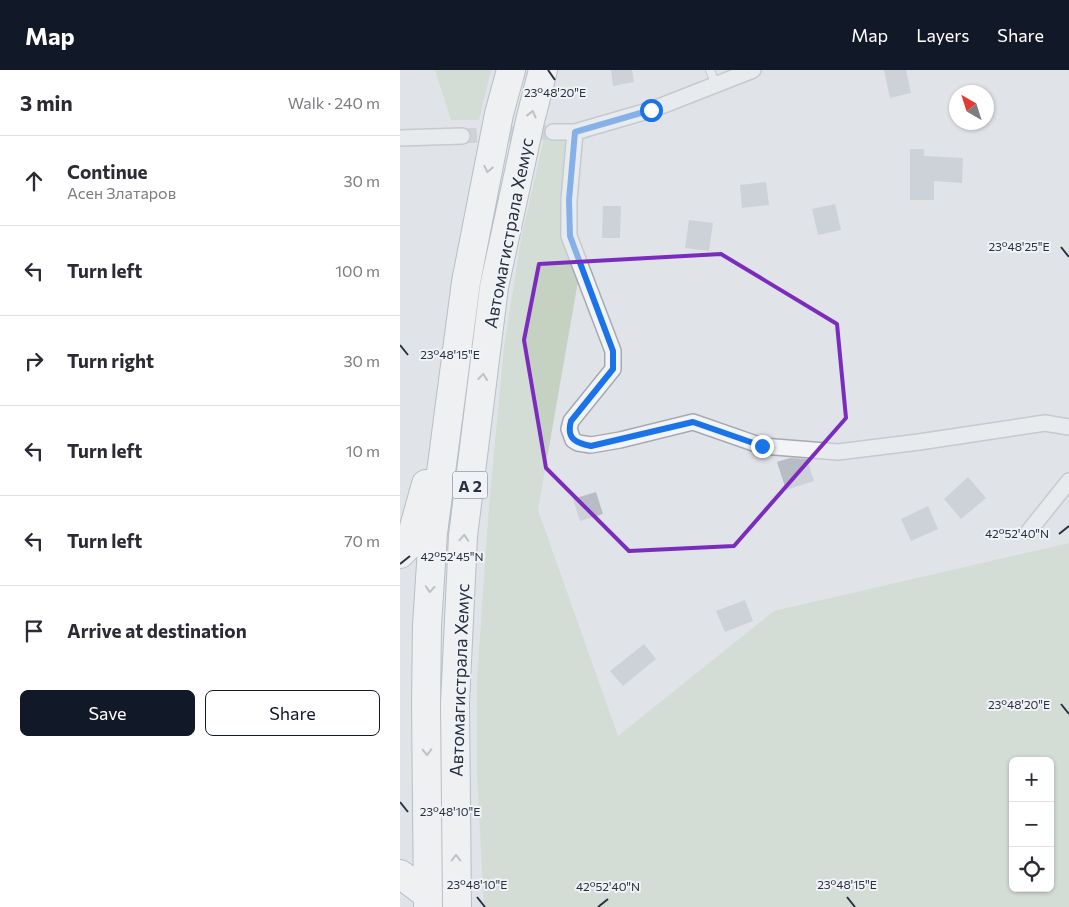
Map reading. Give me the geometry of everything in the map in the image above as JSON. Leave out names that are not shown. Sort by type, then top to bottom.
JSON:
[{"type":"highway","name":"Автомагистрала Хемус","points":[[428,901],[427,625],[434,533],[466,282],[499,114],[511,70]]},
{"type":"highway","name":"Автомагистрала Хемус","points":[[457,907],[455,702],[463,536],[494,287],[543,70]]},
{"type":"highway","points":[[400,554],[409,545],[453,383]]},
{"type":"highway","points":[[400,874],[428,901]]},
{"type":"street","points":[[553,132],[575,132],[651,110],[753,70]]},
{"type":"street","points":[[575,132],[569,200],[570,236],[613,351],[613,369],[571,421],[569,429],[573,440],[578,443],[591,446],[693,422],[762,446],[838,452],[1045,423],[1069,427]]},
{"type":"street","points":[[400,138],[462,136]]},
{"type":"street","points":[[1029,531],[1069,481]]},
{"type":"lane","points":[[710,70],[716,85]]},
{"type":"highlighted area","points":[[721,254],[837,324],[846,418],[734,546],[629,551],[546,468],[524,340],[539,264]]},
{"type":"green space","points":[[435,70],[491,70],[479,120],[451,120]]},
{"type":"green space","points":[[571,135],[565,206],[580,270],[538,510],[618,736],[774,611],[1069,543],[1069,907],[484,907],[477,775],[477,679],[489,506],[504,347],[521,239],[544,138]]},
{"type":"building","points":[[611,70],[632,70],[634,82],[613,86]]},
{"type":"building","points":[[884,70],[906,70],[911,93],[890,98]]},
{"type":"building","points":[[910,149],[924,149],[924,156],[963,158],[962,183],[934,181],[934,200],[910,200]]},
{"type":"building","points":[[766,182],[769,205],[742,208],[740,185]]},
{"type":"building","points":[[835,204],[841,230],[818,235],[812,209]]},
{"type":"building","points":[[603,206],[621,206],[620,238],[602,238]]},
{"type":"building","points":[[689,220],[713,223],[709,251],[685,248]]},
{"type":"building","points":[[790,458],[807,459],[814,481],[786,490],[777,462]]},
{"type":"building","points":[[968,477],[986,498],[961,519],[944,499]]},
{"type":"building","points":[[596,492],[603,514],[580,521],[573,499]]},
{"type":"building","points":[[928,506],[938,529],[911,541],[901,519]]},
{"type":"building","points":[[745,600],[753,621],[725,632],[716,611]]},
{"type":"building","points":[[644,644],[656,659],[623,686],[610,671]]},
{"type":"tunnel","points":[[462,136],[553,132]]},
{"type":"route","points":[[651,110],[575,132],[569,200],[570,236],[613,351],[613,369],[571,421],[569,429],[573,440],[591,446],[693,422],[762,446]]}]
